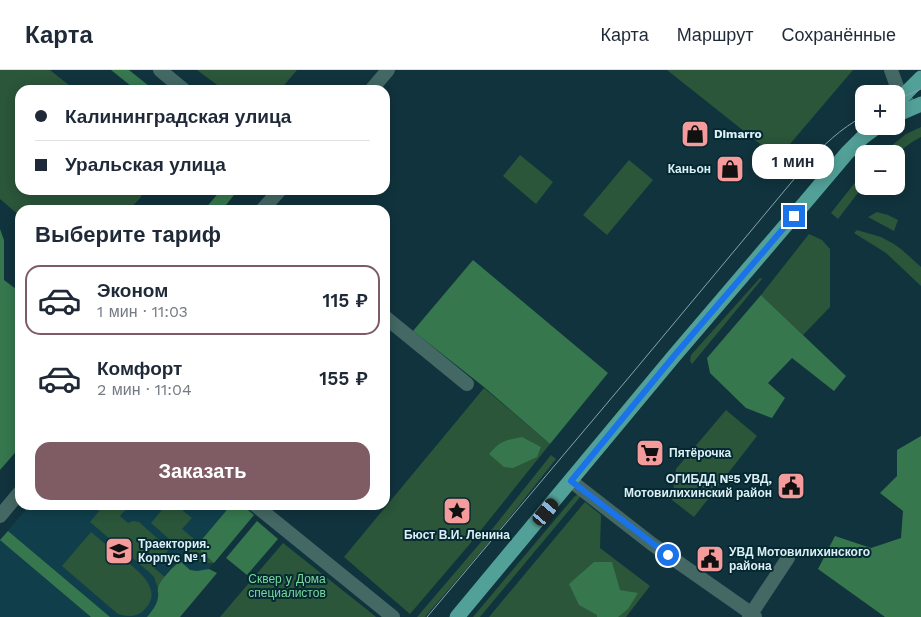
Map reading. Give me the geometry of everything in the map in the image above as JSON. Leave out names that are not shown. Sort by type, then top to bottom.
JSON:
[{"type":"main road","points":[[908,103],[921,78]]},
{"type":"main road","points":[[457,617],[674,356],[847,153],[866,135]]},
{"type":"street","points":[[160,70],[178,85]]},
{"type":"street","points":[[375,85],[388,70]]},
{"type":"street","points":[[891,70],[908,103]]},
{"type":"street","points":[[266,205],[276,195]]},
{"type":"street","points":[[390,321],[467,384]]},
{"type":"street","points":[[571,481],[652,544],[752,616],[788,558]]},
{"type":"street","points":[[0,516],[15,498]]},
{"type":"street","points":[[262,510],[393,617]]},
{"type":"shaded area","name":"Траектория. Корпус № 1","points":[[26,510],[248,510],[254,515],[168,617],[0,617],[0,540]]},
{"type":"green space","points":[[0,70],[50,70],[69,85],[15,85],[15,195],[141,195],[134,205],[15,205],[15,212],[0,199]]},
{"type":"green space","points":[[111,70],[129,70],[148,85],[130,85]]},
{"type":"green space","points":[[197,70],[297,70],[284,85],[217,85]]},
{"type":"green space","points":[[667,70],[853,70],[778,158]]},
{"type":"green space","points":[[921,127],[921,137],[905,147],[905,145],[892,145],[905,135]]},
{"type":"green space","points":[[520,155],[553,182],[536,204],[503,176]]},
{"type":"green space","points":[[629,160],[653,180],[607,235],[583,215]]},
{"type":"green space","points":[[855,182],[856,195],[838,219],[831,213]]},
{"type":"green space","points":[[217,195],[234,195],[226,205],[208,205]]},
{"type":"green space","points":[[877,212],[898,220],[894,231],[868,217]]},
{"type":"green space","points":[[0,229],[4,240],[4,280],[15,288],[15,453],[0,470]]},
{"type":"green space","points":[[857,230],[881,237],[901,249],[921,267],[921,286],[886,253],[854,233]]},
{"type":"green space","points":[[809,234],[822,240],[830,249],[830,307],[803,335],[761,295]]},
{"type":"green space","points":[[473,260],[608,373],[550,444],[484,387],[413,331]]},
{"type":"green space","points":[[760,278],[762,279],[692,364],[690,361],[691,355]]},
{"type":"green space","points":[[761,295],[846,376],[834,391],[792,358],[768,383],[785,398],[772,418],[746,408],[710,373],[707,358]]},
{"type":"green space","points":[[484,388],[550,444],[469,545],[410,614],[344,557],[383,510],[390,510],[390,501]]},
{"type":"green space","points":[[726,410],[757,436],[694,517],[672,500],[676,469]]},
{"type":"green space","points":[[921,436],[921,617],[885,617],[818,569],[835,536],[871,548],[901,538],[903,511],[880,493],[897,476],[897,450]]},
{"type":"green space","points":[[522,437],[541,447],[537,457],[513,468],[504,467],[489,454],[496,446],[503,442]]},
{"type":"green space","points":[[551,455],[556,459],[498,532],[425,617],[417,617],[493,528]]},
{"type":"green space","points":[[578,494],[581,496],[480,617],[473,617],[574,497]]},
{"type":"green space","points":[[585,502],[601,515],[600,548],[650,586],[626,617],[489,617]]},
{"type":"green space","points":[[100,510],[125,510],[120,516],[128,523],[133,521],[139,522],[169,549],[154,568],[165,577],[158,588],[154,577],[149,572],[90,522]]},
{"type":"green space","points":[[162,510],[182,510],[192,518],[182,529],[199,543],[197,548],[214,563],[200,562],[192,559],[151,523]]},
{"type":"green space","points":[[248,510],[254,515],[214,563],[197,548],[199,543],[226,511]]},
{"type":"green space","points":[[257,521],[278,539],[247,575],[226,558]]},
{"type":"green space","points":[[8,531],[110,617],[91,617],[0,540]]},
{"type":"green space","points":[[91,532],[147,581],[152,596],[141,613],[132,616],[118,614],[62,566]]},
{"type":"green space","name":"Сквер у Дома специалистов","points":[[283,543],[375,616],[376,617],[220,617]]},
{"type":"green space","points":[[180,561],[190,570],[209,569],[217,573],[180,617],[147,617],[157,602],[161,581]]},
{"type":"green space","points":[[594,562],[612,562],[620,590],[638,593],[628,609],[618,617],[597,617],[597,615],[579,605],[569,584]]},
{"type":"tram line","points":[[905,96],[921,89]]},
{"type":"tram line","points":[[427,617],[805,166],[832,138],[855,121]]},
{"type":"place","name":"Dimarro","points":[[695,134]]},
{"type":"place","name":"Каньон","points":[[730,169]]},
{"type":"place","name":"Пятёрочка","points":[[650,453]]},
{"type":"place","name":"ОГИБДД №5 УВД, Мотовилихинский район","points":[[791,486]]},
{"type":"place","name":"Бюст В.И. Ленина","points":[[457,511]]},
{"type":"place","name":"Траектория. Корпус № 1","points":[[119,551]]},
{"type":"place","name":"УВД Мотовилихинского района","points":[[710,559]]},
{"type":"route","points":[[668,555],[571,481],[674,356],[794,216]]}]
